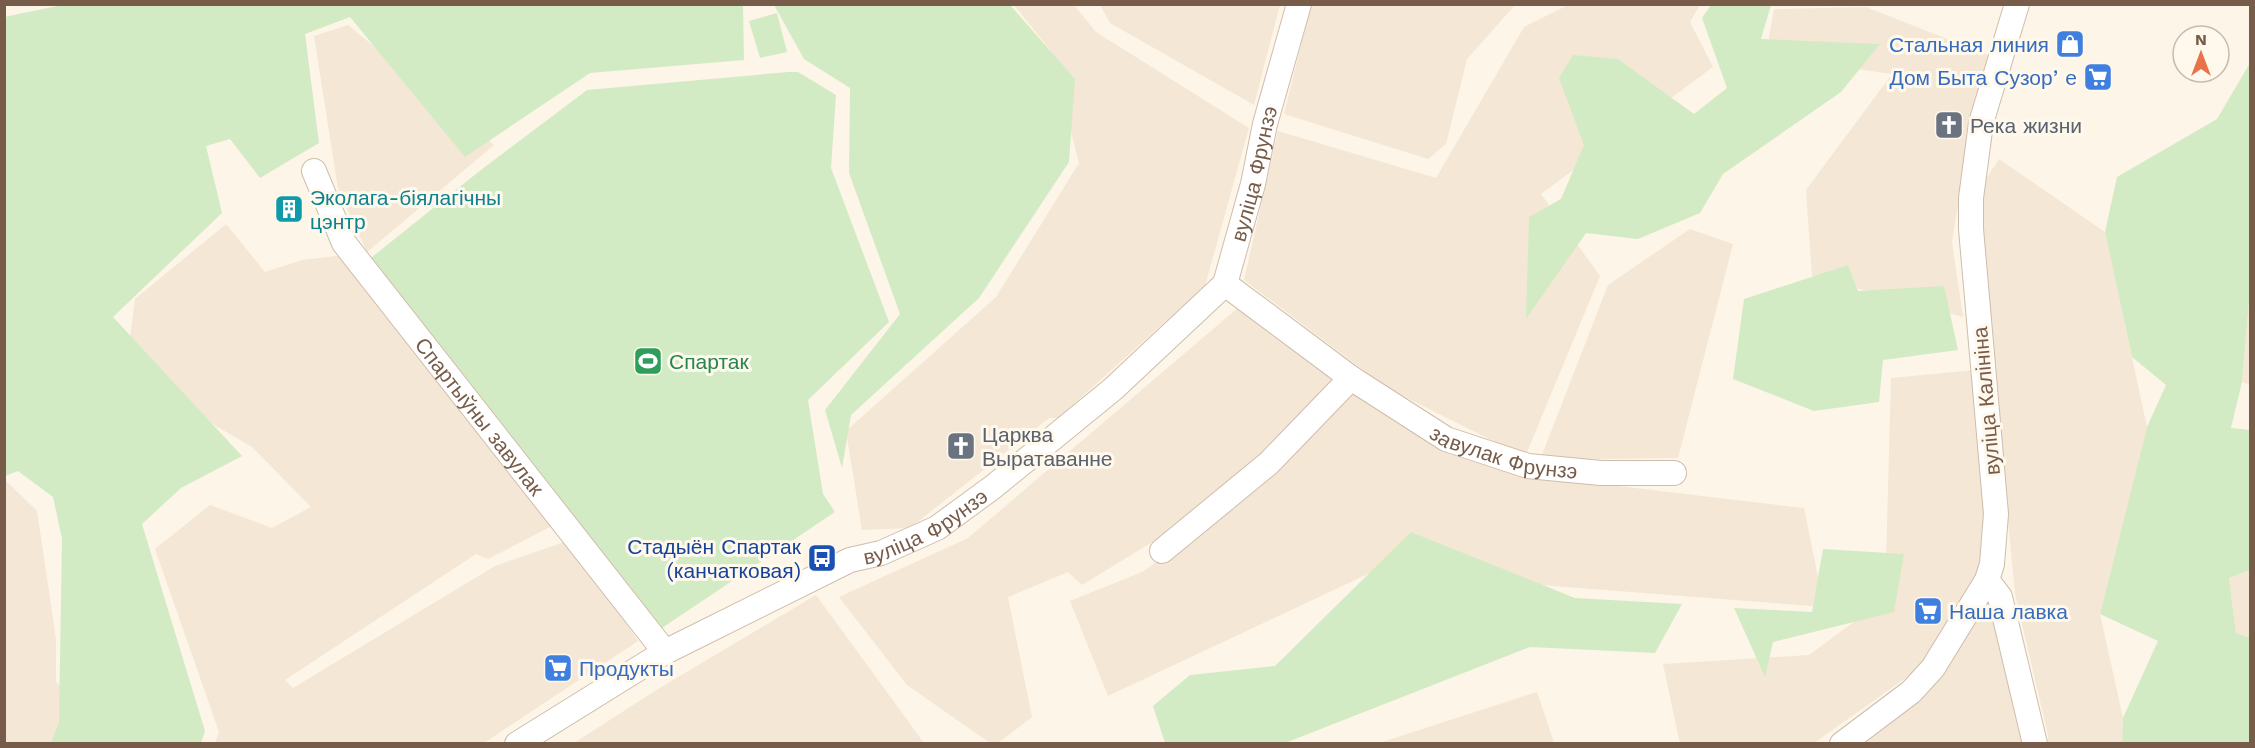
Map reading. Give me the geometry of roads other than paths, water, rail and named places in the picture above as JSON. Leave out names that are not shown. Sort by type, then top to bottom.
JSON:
[{"type":"street","name":"вуліца Фрунзэ","points":[[517,744],[665,652],[850,560],[881,553],[937,528],[993,487],[1113,389],[1225,284],[1253,184],[1265,124],[1299,4]]},
{"type":"street","name":"вуліца Калініна","points":[[1842,744],[1911,692],[1933,668],[1987,580],[1992,564],[1996,514],[1971,229],[1971,198],[1981,123],[2017,4]]},
{"type":"street","name":"Спартыўны завулак","points":[[314,171],[344,243],[665,652]]},
{"type":"street","name":"завулак Фрунзэ","points":[[1225,284],[1351,378],[1446,439],[1528,466],[1601,473],[1674,473]]},
{"type":"street","points":[[1162,551],[1269,463],[1351,378]]},
{"type":"street","points":[[1987,580],[2000,597],[2035,744]]},
{"type":"place","name":"Стальная линия","points":[[2070,44]]},
{"type":"place","name":"Дом Быта Сузорʼе","points":[[2098,77]]},
{"type":"place","name":"Река жизни","points":[[1949,125]]},
{"type":"place","name":"Эколага-біялагічны цэнтр","points":[[289,209]]},
{"type":"place","name":"Спартак","points":[[648,361]]},
{"type":"place","name":"Царква Выратаванне","points":[[961,446]]},
{"type":"place","name":"Стадыён Спартак (канчатковая)","points":[[822,558]]},
{"type":"place","name":"Наша лавка","points":[[1928,611]]},
{"type":"place","name":"Продукты","points":[[558,668]]}]
